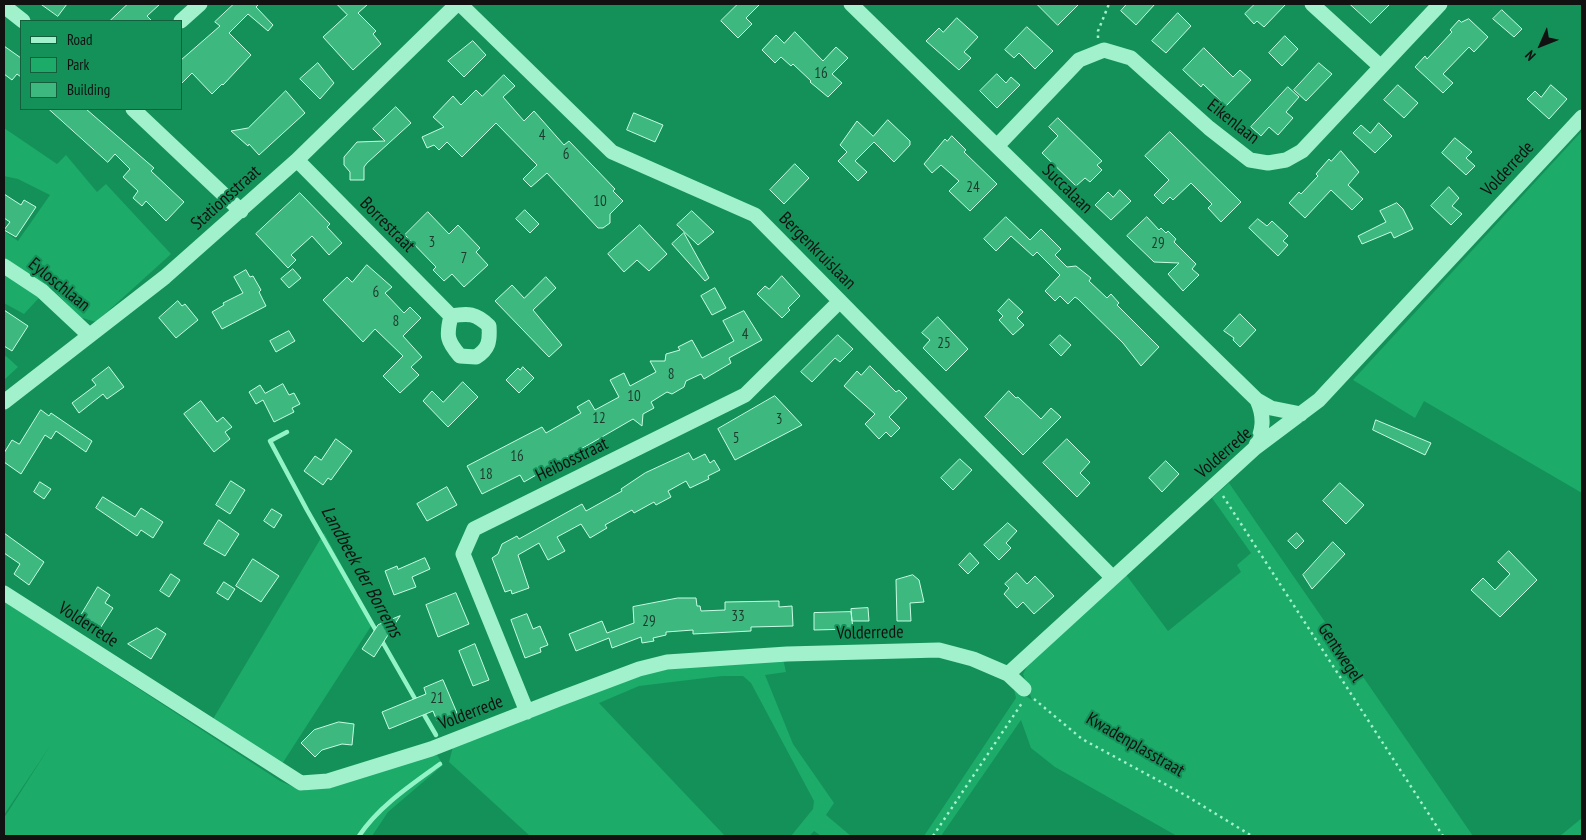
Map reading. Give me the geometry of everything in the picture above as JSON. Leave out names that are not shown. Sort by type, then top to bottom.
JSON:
[{"type":"street","points":[[182,20],[200,4]]},
{"type":"street","name":"Stationsstraat","points":[[4,402],[166,277],[297,160],[458,4]]},
{"type":"street","name":"Bergenkruislaan","points":[[458,4],[612,152],[755,215],[1112,577]]},
{"type":"street","name":"Succalaan","points":[[852,4],[1257,400],[1271,408],[1301,414]]},
{"type":"street","points":[[1312,4],[1381,67]]},
{"type":"street","name":"Eikenlaan","points":[[1098,52],[1104,50],[1131,58],[1230,146],[1250,160],[1268,163],[1286,160],[1302,151],[1440,4]]},
{"type":"street","points":[[4,5],[22,20]]},
{"type":"street","points":[[996,146],[1080,60],[1098,52]]},
{"type":"street","points":[[134,110],[241,210]]},
{"type":"street","name":"Volderrede","points":[[4,593],[301,783],[328,781],[431,749],[639,670],[667,662],[787,654],[939,650],[973,659],[1008,674],[1255,448],[1319,400],[1582,117]]},
{"type":"street","name":"Borrestraat","points":[[297,160],[451,316]]},
{"type":"street","name":"Eyloschlaan","points":[[4,266],[42,291],[89,335]]},
{"type":"street","name":"Heibosstraat","points":[[527,712],[462,554],[474,529],[745,395],[840,301]]},
{"type":"street","points":[[1255,448],[1262,432],[1263,414],[1257,400]]},
{"type":"street","points":[[1008,674],[1024,689]]},
{"type":"path","points":[[1098,52],[1098,31],[1109,4]]},
{"type":"path","name":"Gentwegel","points":[[1216,484],[1443,836]]},
{"type":"path","points":[[933,836],[1022,706],[1024,689]]},
{"type":"path","name":"Kwadenplasstraat","points":[[1024,689],[1042,708],[1082,739],[1185,795],[1252,836]]},
{"type":"green space","points":[[4,128],[57,164],[66,155],[97,192],[106,184],[171,254],[96,322],[79,317],[50,286],[24,314],[4,303],[4,231],[18,241],[50,195],[18,179],[4,176]]},
{"type":"green space","points":[[1582,131],[1582,493],[1424,401],[1415,418],[1353,380]]},
{"type":"green space","points":[[6,356],[18,367],[4,380],[4,358]]},
{"type":"green space","points":[[1229,483],[1473,836],[1177,836],[1055,767],[1031,748],[1021,720],[941,836],[924,836],[1016,698],[1014,689],[1032,700],[1023,674],[1027,667],[1124,572],[1168,631],[1241,572],[1237,565],[1251,553],[1212,498]]},
{"type":"green space","points":[[324,533],[373,623],[282,764],[213,719]]},
{"type":"green space","points":[[4,601],[280,781],[303,791],[437,755],[443,765],[388,812],[372,836],[4,836],[4,818],[50,746],[4,815]]},
{"type":"green space","points":[[783,659],[786,672],[765,675],[793,744],[834,803],[826,815],[851,836],[821,836],[814,831],[809,836],[791,836],[813,809],[814,801],[751,683],[743,676],[722,676],[639,686],[599,703],[725,836],[530,836],[449,762],[453,747],[589,693],[666,668]]},
{"type":"green space","points":[[1582,818],[1582,836],[1560,836]]},
{"type":"building","points":[[41,4],[67,4],[58,16]]},
{"type":"building","points":[[128,4],[160,4],[147,16],[151,20],[111,20]]},
{"type":"building","points":[[234,4],[259,4],[256,7],[273,25],[268,31],[248,14],[229,33],[251,55],[212,94],[192,73],[182,83],[182,59],[220,26],[215,22]]},
{"type":"building","points":[[337,4],[368,4],[358,13],[376,31],[373,34],[381,44],[353,70],[323,37],[347,15]]},
{"type":"building","points":[[738,4],[760,4],[746,18],[752,24],[738,38],[721,21]]},
{"type":"building","points":[[1037,4],[1079,4],[1058,25]]},
{"type":"building","points":[[1127,4],[1155,4],[1136,25],[1121,11]]},
{"type":"building","points":[[1255,4],[1286,4],[1264,27],[1257,21],[1254,24],[1245,14]]},
{"type":"building","points":[[1350,4],[1390,4],[1371,23]]},
{"type":"building","points":[[1502,10],[1522,29],[1514,37],[1493,19]]},
{"type":"building","points":[[1178,13],[1191,26],[1166,53],[1152,41]]},
{"type":"building","points":[[957,18],[978,37],[964,52],[971,58],[959,70],[926,41],[939,28],[943,32]]},
{"type":"building","points":[[1469,19],[1488,37],[1474,52],[1469,47],[1443,74],[1453,83],[1443,93],[1415,67],[1425,56],[1427,59],[1452,32],[1450,30],[1459,20],[1461,22]]},
{"type":"building","points":[[1027,27],[1053,51],[1035,69],[1019,53],[1014,58],[1005,50]]},
{"type":"building","points":[[795,32],[823,61],[836,47],[848,58],[832,74],[842,83],[828,97],[793,64],[791,66],[781,57],[775,63],[762,50],[776,35],[784,43]]},
{"type":"building","points":[[1285,36],[1298,49],[1282,66],[1269,53]]},
{"type":"building","points":[[473,41],[486,55],[464,77],[448,61]]},
{"type":"building","points":[[4,46],[20,57],[20,76],[17,74],[12,80],[4,74]]},
{"type":"building","points":[[1204,48],[1233,77],[1240,70],[1251,80],[1226,106],[1203,84],[1201,87],[1183,70]]},
{"type":"building","points":[[318,63],[334,83],[320,99],[300,79]]},
{"type":"building","points":[[1319,63],[1332,74],[1306,101],[1294,90]]},
{"type":"building","points":[[997,74],[1006,83],[1011,77],[1020,85],[997,108],[980,91]]},
{"type":"building","points":[[504,75],[515,86],[503,97],[524,121],[534,111],[564,145],[569,141],[615,189],[613,191],[623,201],[610,214],[610,223],[603,228],[598,228],[547,173],[531,187],[523,179],[537,165],[496,123],[462,157],[447,142],[439,150],[434,145],[427,148],[422,137],[444,127],[433,117],[453,96],[461,105],[476,90],[482,96]]},
{"type":"building","points":[[1398,85],[1418,103],[1404,118],[1384,100]]},
{"type":"building","points":[[1551,85],[1567,99],[1549,119],[1527,99],[1535,91],[1541,97]]},
{"type":"building","points":[[1288,87],[1299,97],[1286,112],[1293,118],[1278,135],[1269,127],[1261,136],[1251,127]]},
{"type":"building","points":[[286,91],[305,113],[259,155],[249,144],[248,146],[231,131],[248,128]]},
{"type":"building","points":[[396,107],[411,123],[367,163],[364,167],[364,180],[350,180],[350,172],[344,165],[344,157],[357,142],[385,141],[373,129]]},
{"type":"building","points":[[50,110],[87,110],[154,168],[151,171],[184,202],[166,221],[146,201],[142,206],[133,198],[138,191],[123,177],[130,169],[115,154],[108,162]]},
{"type":"building","points":[[634,113],[663,125],[655,142],[627,130]]},
{"type":"building","points":[[1058,118],[1102,161],[1097,165],[1102,170],[1090,182],[1085,178],[1076,186],[1042,153],[1058,136],[1049,127]]},
{"type":"building","points":[[888,120],[910,141],[910,145],[894,162],[874,142],[855,161],[867,172],[858,181],[838,161],[847,152],[840,145],[857,121],[873,136]]},
{"type":"building","points":[[1379,123],[1392,136],[1375,153],[1353,133],[1361,125],[1370,133]]},
{"type":"building","points":[[1170,132],[1241,202],[1221,222],[1208,208],[1212,204],[1191,183],[1173,200],[1170,197],[1163,204],[1154,195],[1169,180],[1145,156]]},
{"type":"building","points":[[952,136],[966,150],[964,152],[997,184],[970,211],[949,191],[959,181],[941,165],[932,173],[924,164],[945,139],[947,141]]},
{"type":"building","points":[[1455,138],[1472,152],[1466,158],[1475,166],[1466,175],[1442,153]]},
{"type":"building","points":[[1341,151],[1359,172],[1348,185],[1363,199],[1352,210],[1331,190],[1305,218],[1289,203],[1299,192],[1301,194],[1318,176],[1316,174],[1329,159],[1331,161]]},
{"type":"building","points":[[795,164],[809,178],[784,204],[770,190]]},
{"type":"building","points":[[1449,187],[1459,198],[1452,206],[1462,214],[1451,225],[1431,206]]},
{"type":"building","points":[[1120,190],[1131,201],[1111,220],[1095,205],[1108,192],[1113,197]]},
{"type":"building","points":[[300,193],[330,224],[327,227],[342,243],[329,255],[312,236],[291,255],[296,260],[288,268],[256,234]]},
{"type":"building","points":[[4,194],[21,205],[24,200],[36,207],[16,237],[4,230],[10,222],[4,218]]},
{"type":"building","points":[[1397,203],[1403,209],[1413,229],[1394,238],[1391,232],[1362,244],[1358,236],[1386,222],[1380,211]]},
{"type":"building","points":[[525,210],[539,224],[530,233],[516,219]]},
{"type":"building","points":[[692,211],[714,232],[698,245],[677,225]]},
{"type":"building","points":[[428,212],[449,234],[458,225],[480,248],[476,252],[488,265],[464,287],[452,274],[444,281],[433,270],[436,267],[405,235]]},
{"type":"building","points":[[1006,217],[1030,240],[1041,229],[1061,249],[1055,255],[1067,267],[1076,266],[1091,278],[1089,281],[1107,298],[1111,294],[1119,303],[1117,305],[1159,347],[1141,366],[1123,343],[1078,299],[1075,297],[1068,304],[1060,296],[1055,301],[1045,291],[1060,275],[1037,252],[1033,256],[1011,236],[996,251],[984,239]]},
{"type":"building","points":[[1147,217],[1159,230],[1161,228],[1166,233],[1168,231],[1176,239],[1174,242],[1196,264],[1192,269],[1199,275],[1183,291],[1168,274],[1179,263],[1154,262],[1127,236]]},
{"type":"building","points":[[1258,219],[1267,226],[1272,221],[1288,236],[1283,241],[1288,245],[1278,256],[1249,228]]},
{"type":"building","points":[[640,225],[667,254],[649,271],[637,260],[624,272],[608,254]]},
{"type":"building","points":[[684,233],[709,278],[705,281],[672,244]]},
{"type":"building","points":[[367,265],[392,287],[385,293],[404,313],[410,307],[421,318],[403,336],[422,357],[411,367],[419,375],[400,393],[383,376],[403,356],[375,329],[363,342],[323,300],[347,277],[352,282]]},
{"type":"building","points":[[293,269],[301,278],[289,288],[281,279]]},
{"type":"building","points":[[246,270],[250,277],[253,276],[261,290],[259,292],[266,306],[222,329],[212,312],[224,305],[223,303],[243,293],[234,277]]},
{"type":"building","points":[[782,276],[800,296],[788,308],[790,310],[782,318],[757,294],[765,286],[769,289]]},
{"type":"building","points":[[546,277],[556,288],[533,310],[562,345],[549,357],[495,301],[512,285],[524,298]]},
{"type":"building","points":[[715,288],[726,308],[712,315],[701,296]]},
{"type":"building","points":[[1009,299],[1023,312],[1017,318],[1024,325],[1013,335],[999,320],[1003,316],[998,311]]},
{"type":"building","points":[[178,301],[182,306],[185,304],[198,320],[176,338],[159,318]]},
{"type":"building","points":[[4,310],[28,326],[12,351],[4,346]]},
{"type":"building","points":[[744,311],[762,340],[729,358],[731,363],[704,379],[701,374],[686,381],[684,387],[672,394],[667,392],[651,402],[654,408],[643,414],[642,426],[633,419],[524,482],[520,475],[482,494],[467,466],[542,427],[546,433],[581,413],[577,407],[589,400],[595,410],[619,397],[610,380],[624,373],[630,386],[656,372],[650,361],[665,361],[666,354],[680,350],[678,347],[692,340],[702,358],[734,341],[723,321]]},
{"type":"building","points":[[1240,314],[1256,330],[1240,347],[1233,340],[1234,338],[1224,331]]},
{"type":"building","points":[[938,317],[968,349],[946,371],[923,348],[930,340],[922,333]]},
{"type":"building","points":[[289,331],[295,341],[276,352],[270,341]]},
{"type":"building","points":[[838,335],[853,349],[840,362],[835,358],[812,382],[801,372]]},
{"type":"building","points":[[1060,335],[1071,345],[1061,356],[1050,345]]},
{"type":"building","points":[[870,366],[896,392],[899,390],[907,398],[889,417],[900,428],[891,437],[886,432],[879,439],[865,424],[875,414],[844,386],[857,371],[861,375]]},
{"type":"building","points":[[109,367],[124,387],[107,399],[103,394],[79,413],[72,403],[96,385],[92,380]]},
{"type":"building","points":[[523,367],[534,378],[519,393],[506,380],[518,368],[520,370]]},
{"type":"building","points":[[463,382],[478,397],[448,427],[423,401],[432,391],[443,402]]},
{"type":"building","points":[[283,384],[289,395],[294,393],[300,404],[292,408],[294,412],[274,422],[263,400],[256,404],[249,392],[260,385],[265,393]]},
{"type":"building","points":[[1009,391],[1041,419],[1051,408],[1061,417],[1023,455],[985,417]]},
{"type":"building","points":[[775,396],[802,425],[735,460],[718,429]]},
{"type":"building","points":[[201,401],[217,422],[223,417],[232,427],[225,432],[230,439],[214,452],[184,414]]},
{"type":"building","points":[[41,410],[49,416],[51,413],[92,441],[86,452],[56,431],[51,439],[45,435],[21,474],[4,462],[4,453],[12,440],[19,444]]},
{"type":"building","points":[[1376,420],[1431,443],[1425,455],[1373,430]]},
{"type":"building","points":[[336,439],[352,451],[331,480],[328,478],[323,485],[304,471],[315,456],[321,460]]},
{"type":"building","points":[[1067,439],[1090,462],[1080,473],[1090,483],[1077,497],[1043,463]]},
{"type":"building","points":[[689,453],[693,460],[705,454],[710,463],[714,460],[720,470],[708,476],[709,479],[690,488],[686,481],[668,491],[671,497],[656,505],[654,502],[634,513],[632,510],[605,525],[607,528],[590,538],[581,524],[557,537],[565,551],[548,560],[539,543],[518,555],[529,588],[512,594],[511,590],[505,592],[492,558],[498,554],[502,544],[517,536],[519,539],[582,504],[586,511],[622,491],[621,489],[645,473]]},
{"type":"building","points":[[960,459],[972,470],[953,490],[941,478]]},
{"type":"building","points":[[1166,461],[1179,474],[1162,492],[1149,478]]},
{"type":"building","points":[[231,481],[245,490],[230,514],[216,505]]},
{"type":"building","points":[[40,482],[51,489],[44,499],[34,492]]},
{"type":"building","points":[[1340,483],[1364,505],[1346,524],[1323,501]]},
{"type":"building","points":[[447,487],[457,505],[427,521],[417,504]]},
{"type":"building","points":[[103,497],[135,517],[141,508],[163,522],[153,538],[141,530],[137,536],[96,508]]},
{"type":"building","points":[[272,509],[282,515],[274,528],[264,521]]},
{"type":"building","points":[[219,520],[239,534],[225,556],[204,544]]},
{"type":"building","points":[[1008,523],[1017,531],[1006,543],[1011,548],[999,560],[984,545]]},
{"type":"building","points":[[4,533],[44,562],[29,585],[14,574],[20,564],[4,553]]},
{"type":"building","points":[[1297,533],[1304,541],[1296,549],[1288,541]]},
{"type":"building","points":[[1333,542],[1345,554],[1312,589],[1303,575]]},
{"type":"building","points":[[1509,551],[1537,580],[1500,617],[1471,590],[1483,578],[1495,590],[1510,574],[1498,562]]},
{"type":"building","points":[[970,553],[979,563],[968,574],[959,565]]},
{"type":"building","points":[[425,558],[430,569],[412,577],[416,587],[394,595],[385,571],[397,566],[398,569]]},
{"type":"building","points":[[253,559],[279,576],[261,602],[236,586]]},
{"type":"building","points":[[1017,573],[1027,584],[1035,576],[1054,596],[1034,614],[1023,602],[1017,608],[1004,594],[1009,588],[1005,584]]},
{"type":"building","points":[[171,574],[180,580],[169,597],[160,591]]},
{"type":"building","points":[[913,575],[919,580],[924,602],[910,603],[911,621],[897,621],[896,580]]},
{"type":"building","points":[[224,582],[235,589],[228,600],[217,593]]},
{"type":"building","points":[[98,587],[110,595],[105,603],[113,608],[99,630],[80,617]]},
{"type":"building","points":[[456,593],[469,624],[438,637],[426,605]]},
{"type":"building","points":[[678,598],[696,598],[697,606],[700,606],[701,611],[725,610],[725,602],[779,601],[779,607],[792,606],[793,626],[751,627],[751,631],[693,634],[693,630],[666,632],[666,635],[653,638],[654,641],[642,643],[641,637],[612,648],[609,638],[576,651],[569,634],[602,621],[607,633],[634,623],[633,607]]},
{"type":"building","points":[[868,608],[869,621],[852,621],[851,609]]},
{"type":"building","points":[[851,612],[853,629],[814,630],[814,613]]},
{"type":"building","points":[[527,614],[533,629],[540,626],[548,645],[540,648],[541,652],[525,658],[511,620]]},
{"type":"building","points":[[400,616],[374,657],[362,649],[378,625]]},
{"type":"building","points":[[157,628],[166,634],[151,659],[128,644]]},
{"type":"building","points":[[475,644],[489,680],[473,686],[459,651]]},
{"type":"building","points":[[443,680],[457,713],[437,721],[433,711],[389,729],[382,712],[426,694],[424,688]]},
{"type":"building","points":[[339,722],[354,724],[352,745],[342,744],[322,750],[315,757],[301,743],[314,730]]},
{"type":"waterway","name":"Landbeek der Borrems","points":[[287,432],[270,441],[307,510],[418,704]]},
{"type":"waterway","name":"Landbeek der Borrems","points":[[422,711],[436,735]]},
{"type":"waterway","name":"Landbeek der Borrems","points":[[359,836],[386,806],[440,764]]}]
